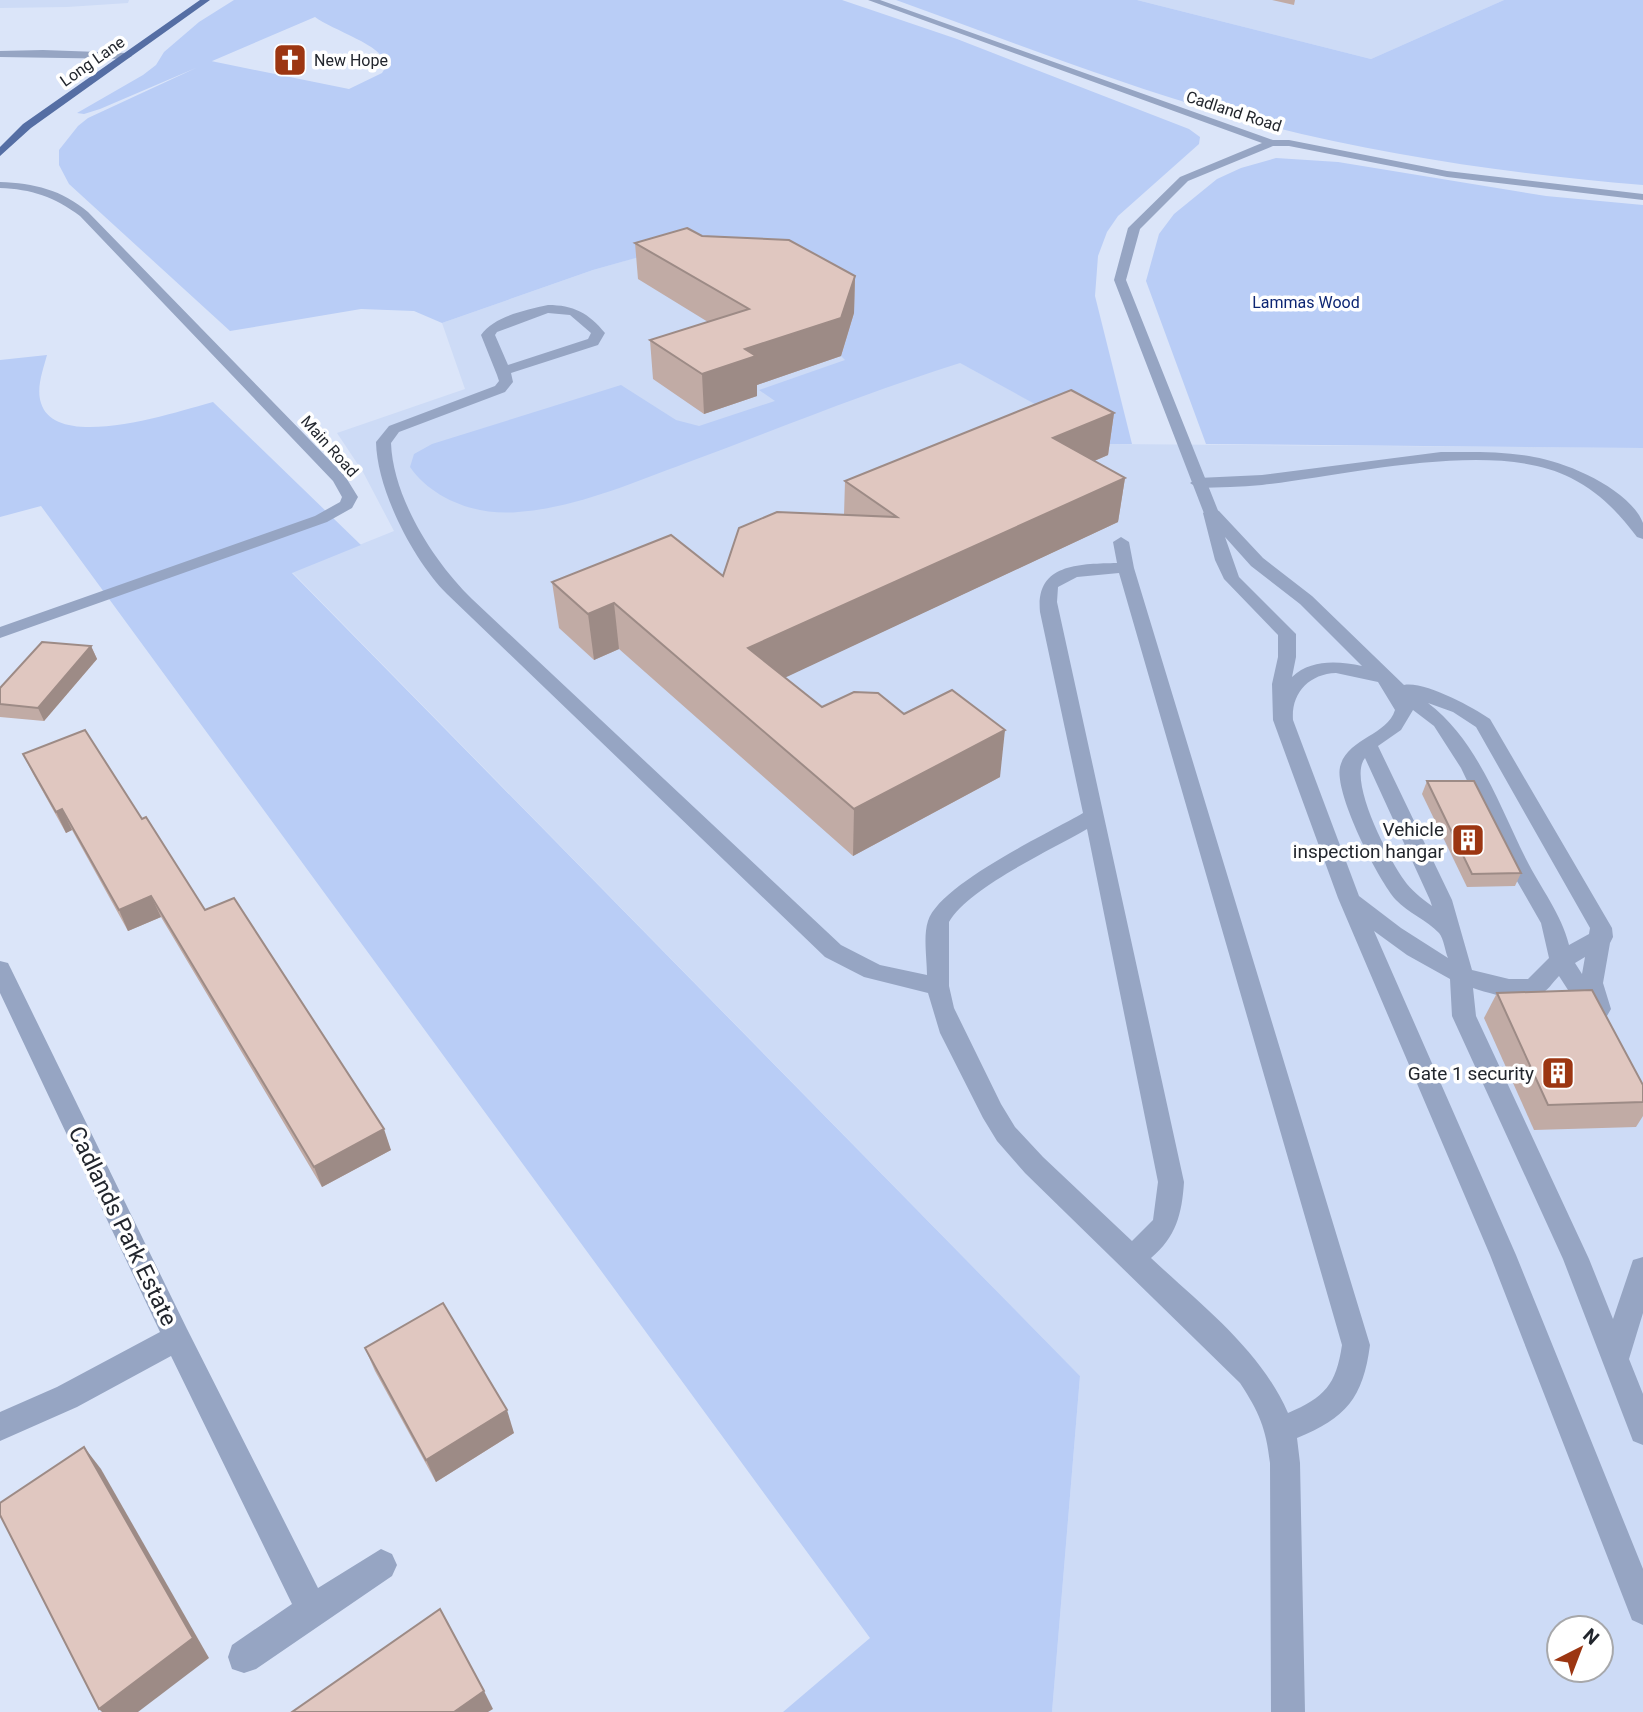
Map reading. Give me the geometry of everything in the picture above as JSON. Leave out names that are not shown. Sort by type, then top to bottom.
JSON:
[{"type":"main road","name":"Long Lane","points":[[0,153],[27,126],[206,0]]},
{"type":"street","name":"Cadland Road","points":[[872,0],[1272,143],[1289,143],[1474,178],[1643,197]]},
{"type":"street","points":[[0,54],[43,52],[127,56]]},
{"type":"street","points":[[1272,143],[1184,179],[1134,228],[1120,280],[1211,513],[1223,560],[1232,579],[1287,634],[1288,645],[1281,684],[1283,720],[1349,898],[1503,1255],[1643,1609]]},
{"type":"street","name":"Main Road","points":[[0,185],[43,190],[74,205],[340,479],[350,497],[346,505],[321,519],[0,633]]},
{"type":"street","points":[[503,371],[593,342],[598,333],[574,312],[554,307],[492,329],[488,335],[506,382],[499,388],[394,429],[383,442],[383,460],[413,531],[432,567],[832,951],[881,976],[939,986]]},
{"type":"street","points":[[1198,483],[1260,480],[1416,459],[1471,457],[1528,461],[1570,472],[1592,482],[1623,507],[1643,534]]},
{"type":"street","points":[[1211,513],[1257,562],[1306,600],[1385,679],[1441,722],[1456,743],[1552,923],[1561,960],[1607,1029],[1594,998],[1592,983],[1602,937],[1601,928],[1483,723],[1460,708],[1385,679],[1354,670],[1313,670],[1296,681],[1282,706]]},
{"type":"street","points":[[1121,542],[1126,568],[1356,1345],[1354,1370],[1346,1390],[1329,1407],[1310,1419],[1281,1430]]},
{"type":"street","points":[[1126,568],[1068,574],[1056,579],[1048,595],[1171,1182],[1170,1207],[1165,1227],[1154,1240],[1131,1258]]},
{"type":"street","points":[[1385,679],[1404,710],[1404,715],[1398,725],[1368,744],[1355,757],[1349,771],[1352,790],[1391,878],[1403,894],[1451,931]]},
{"type":"street","points":[[1368,744],[1435,883],[1460,962],[1461,999],[1468,1025],[1576,1259],[1643,1431]]},
{"type":"street","points":[[1094,816],[979,882],[945,910],[938,922],[942,1008],[951,1033],[1006,1134],[1034,1165],[1229,1350],[1250,1373],[1267,1398],[1281,1430],[1285,1464],[1287,1712]]},
{"type":"street","points":[[1349,898],[1411,945],[1460,974],[1486,985],[1519,990],[1534,988],[1561,960],[1602,937]]},
{"type":"street","name":"Cadlands Park Estate","points":[[0,970],[10,1016],[177,1338],[67,1397],[0,1427]]},
{"type":"street","points":[[1615,1359],[1643,1269]]},
{"type":"street","points":[[177,1338],[312,1610]]},
{"type":"street","points":[[244,1657],[381,1565]]},
{"type":"shaded area","points":[[0,0],[129,0],[128,3],[67,7],[0,8]]},
{"type":"shaded area","points":[[1137,0],[1504,0],[1371,59]]},
{"type":"shaded area","points":[[722,233],[1109,444],[1643,448],[1643,1712],[1052,1712],[1080,1376],[292,572],[394,531],[363,472],[337,433],[465,389],[442,323],[593,270]]},
{"type":"green space","points":[[234,0],[842,0],[957,39],[1189,129],[1200,137],[1199,144],[1118,216],[1107,232],[1098,256],[1095,296],[1132,444],[1108,444],[960,363],[857,398],[582,500],[539,510],[503,513],[458,503],[431,489],[420,479],[410,467],[414,454],[432,444],[621,385],[676,420],[699,426],[775,401],[759,390],[845,360],[841,356],[854,313],[657,252],[593,270],[442,323],[414,311],[361,309],[230,331],[69,184],[59,165],[59,150],[88,118],[197,68],[100,109],[84,114],[77,113],[143,75],[156,65],[164,52],[199,22]],"holes":[[[315,17],[367,44],[387,65],[382,73],[349,89],[212,61]]]},
{"type":"green space","points":[[896,0],[1137,0],[1371,59],[1504,0],[1643,0],[1643,185],[1430,159],[1273,127],[1139,87]]},
{"type":"green space","name":"Lammas Wood","points":[[1276,158],[1338,162],[1546,196],[1643,205],[1643,448],[1206,444],[1146,281],[1159,234],[1174,214],[1217,179],[1241,168]]},
{"type":"green space","points":[[47,355],[39,391],[41,403],[51,418],[69,425],[120,425],[213,402],[361,545],[292,573],[1080,1376],[1052,1712],[783,1712],[870,1638],[41,506],[0,517],[0,360]]},
{"type":"building","points":[[687,228],[702,236],[789,240],[855,276],[841,318],[745,349],[756,356],[702,374],[650,340],[749,309],[635,243]]},
{"type":"building","points":[[1071,390],[1114,413],[1053,438],[1125,478],[748,648],[822,707],[854,692],[878,693],[904,714],[952,690],[1005,730],[854,809],[614,603],[588,614],[552,582],[671,535],[723,576],[739,528],[777,512],[897,517],[845,481]]},
{"type":"building","points":[[42,642],[91,646],[38,708],[0,704],[0,688]]},
{"type":"building","points":[[85,730],[142,819],[146,817],[205,910],[234,898],[384,1129],[314,1167],[151,896],[119,910],[62,809],[56,812],[23,754]]},
{"type":"building","name":"Vehicle inspection hangar","points":[[1427,781],[1474,781],[1521,873],[1472,874]]},
{"type":"building","points":[[1592,990],[1643,1085],[1643,1102],[1548,1105],[1497,993]]},
{"type":"building","points":[[443,1303],[507,1410],[426,1460],[365,1348]]},
{"type":"building","points":[[84,1447],[193,1638],[99,1709],[0,1515],[0,1503]]},
{"type":"building","points":[[440,1609],[484,1691],[454,1712],[292,1712]]},
{"type":"place","name":"New Hope","points":[[290,60]]},
{"type":"place","name":"Vehicle inspection hangar","points":[[1468,840]]},
{"type":"place","name":"Gate 1 security","points":[[1558,1073]]}]
